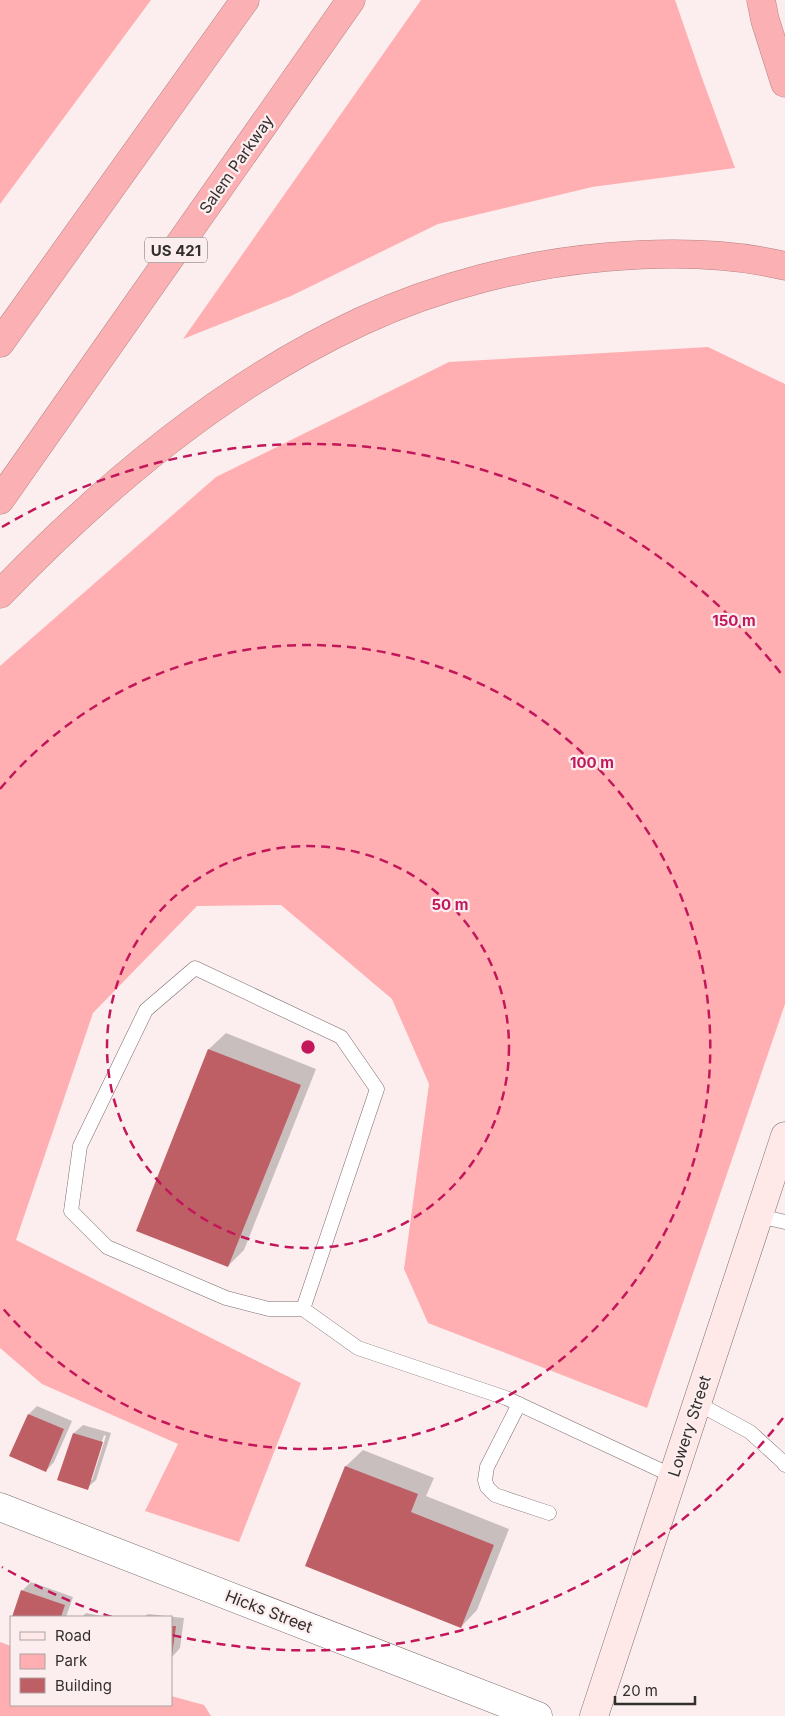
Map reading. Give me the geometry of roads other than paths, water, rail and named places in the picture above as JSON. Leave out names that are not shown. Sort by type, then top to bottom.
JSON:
[{"type":"highway","points":[[0,343],[244,0]]},
{"type":"highway","name":"Salem Parkway","points":[[0,500],[351,0]]},
{"type":"highway","points":[[761,0],[770,38],[785,82]]},
{"type":"highway","points":[[0,594],[72,522],[174,436],[226,399],[278,366],[362,321],[407,302],[452,287],[530,268],[585,259],[631,255],[680,254],[728,257],[785,266]]},
{"type":"main road","name":"Lowery Street","points":[[594,1716],[759,1216],[778,1181],[785,1136]]},
{"type":"street","name":"Hicks Street","points":[[0,1507],[538,1716]]},
{"type":"lane","points":[[303,1309],[377,1089],[341,1037],[195,968],[146,1010],[80,1146],[71,1211],[107,1247],[226,1298],[269,1309],[303,1309],[358,1348],[506,1398],[673,1476]]},
{"type":"lane","points":[[759,1216],[785,1222]]},
{"type":"lane","points":[[697,1403],[750,1432],[785,1466]]},
{"type":"lane","points":[[519,1404],[487,1467],[485,1480],[487,1487],[495,1495],[549,1513]]}]
